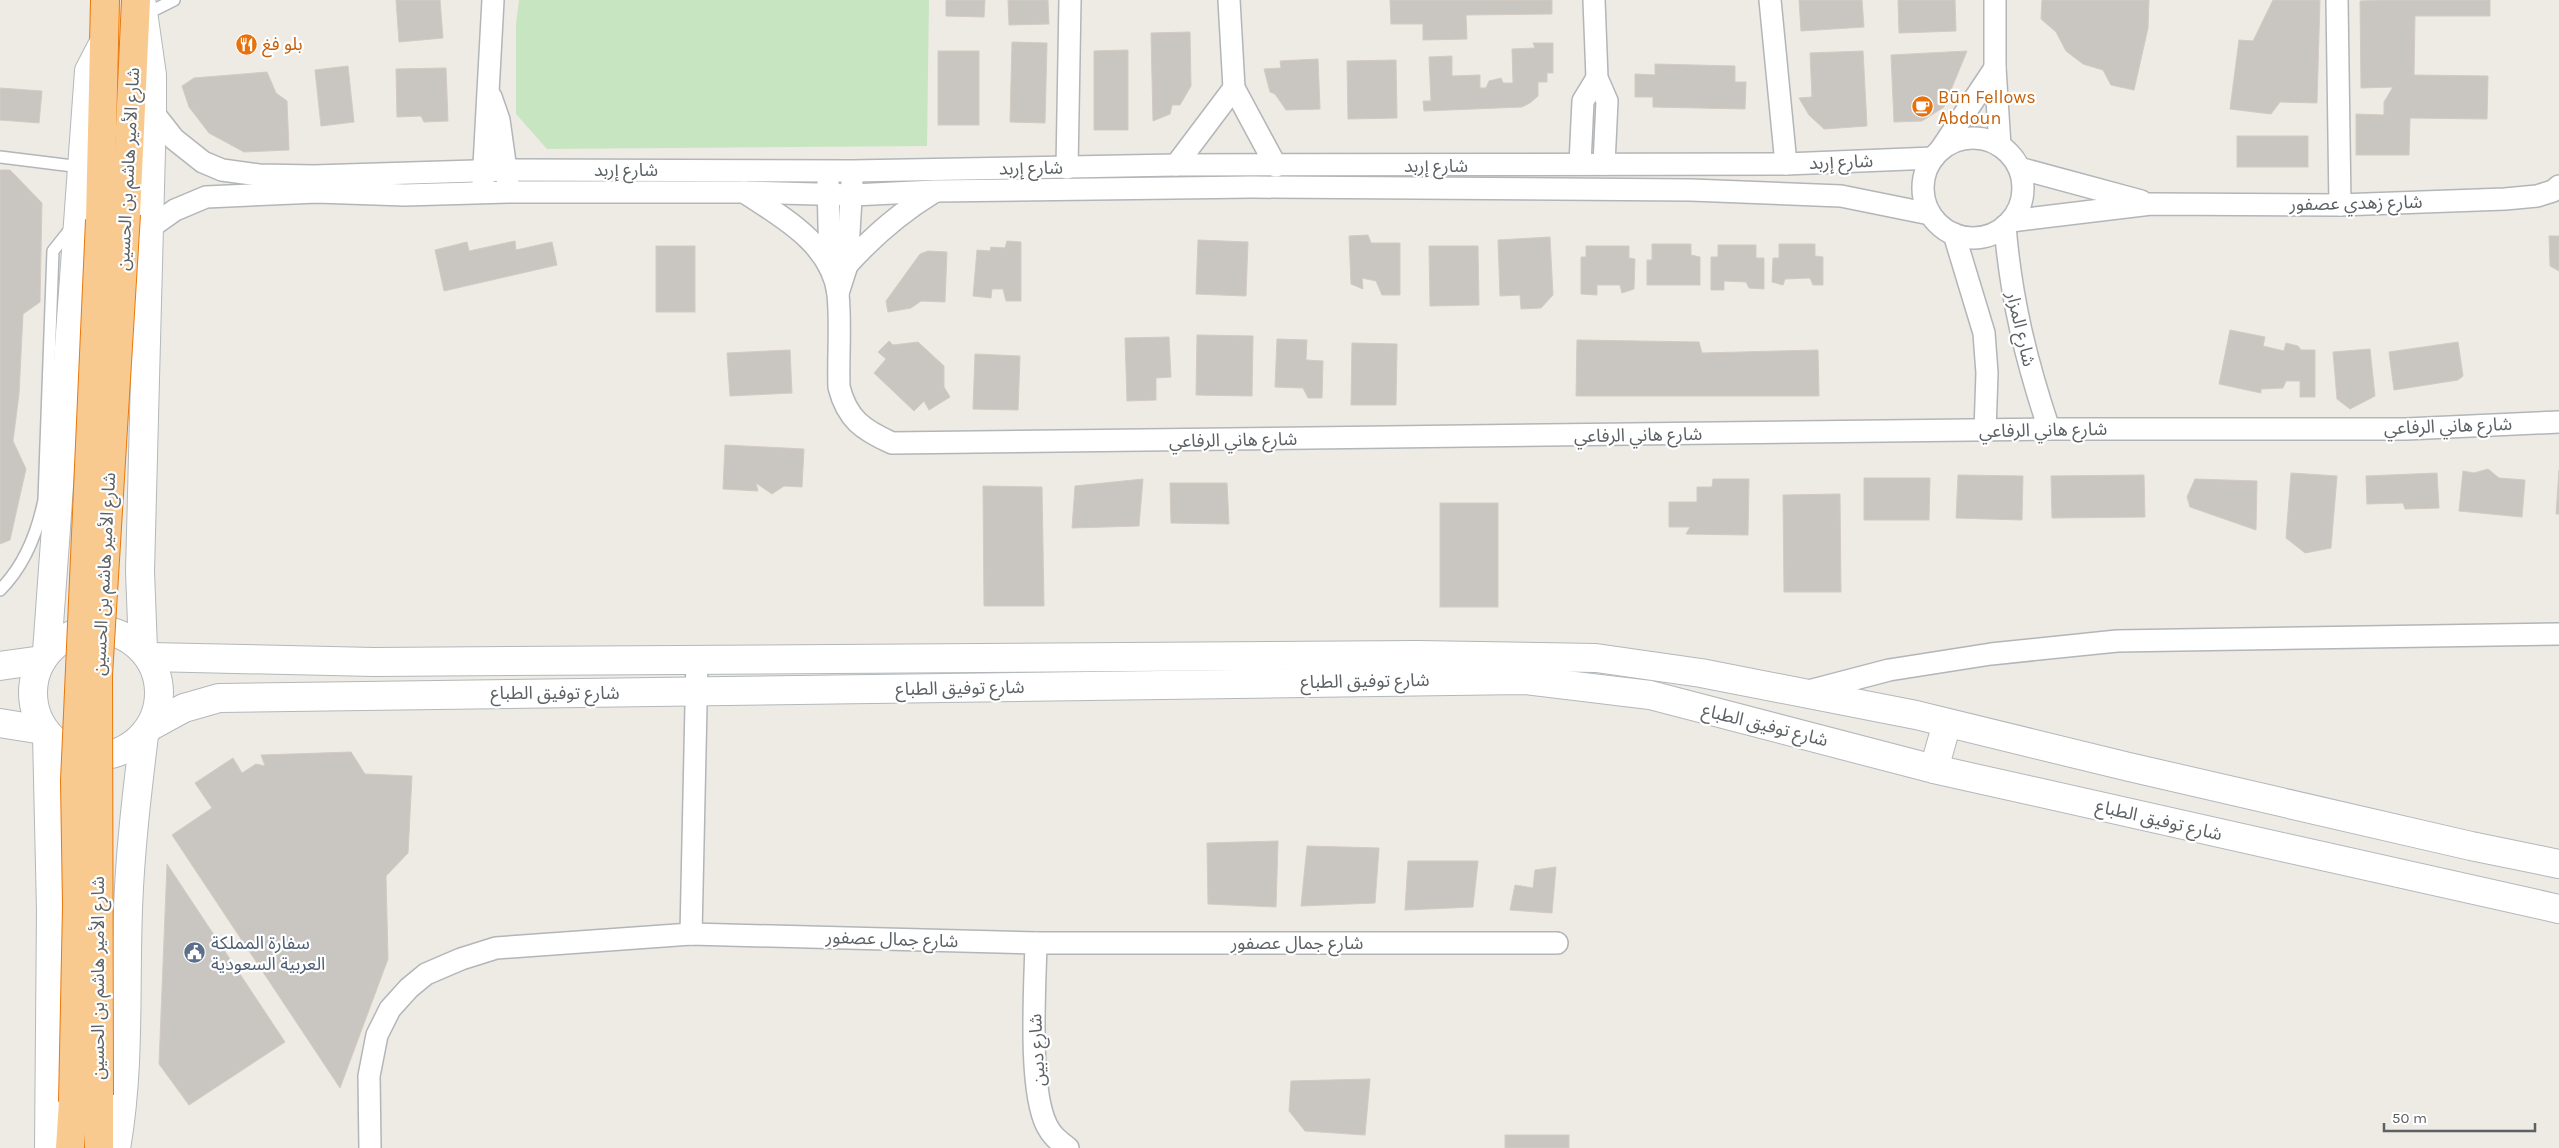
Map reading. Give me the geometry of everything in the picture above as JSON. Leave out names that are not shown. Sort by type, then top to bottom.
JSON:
[{"type":"highway","name":"شارع الأمير هاشم بن الحسين","points":[[99,1148],[98,675],[101,218],[105,0]]},
{"type":"highway","name":"شارع الأمير هاشم بن الحسين","points":[[70,1148],[73,1102],[77,906],[76,781],[101,218],[140,5]]},
{"type":"street","points":[[483,193],[485,119],[490,92],[493,0]]},
{"type":"street","points":[[1067,168],[1070,0]]},
{"type":"street","points":[[1229,0],[1234,88],[1276,166]]},
{"type":"street","points":[[1594,0],[1597,78],[1607,101],[1604,164]]},
{"type":"street","points":[[1770,0],[1786,164]]},
{"type":"street","points":[[1996,0],[1995,68],[2000,146]]},
{"type":"street","points":[[2337,0],[2340,205]]},
{"type":"street","points":[[140,5],[152,75],[151,227],[140,571],[146,654]]},
{"type":"street","points":[[45,656],[54,568],[101,218],[81,167],[89,71],[103,44]]},
{"type":"street","points":[[1937,154],[1954,142],[1970,138],[1986,140],[2000,146],[2011,156],[2019,168],[2023,182],[2022,196],[2018,209],[2008,224],[1981,238],[1954,234],[1941,226],[1930,214],[1924,201],[1923,186],[1926,172],[1937,154],[1995,68]]},
{"type":"street","points":[[1580,164],[1583,101],[1597,78]]},
{"type":"street","points":[[1176,166],[1234,88]]},
{"type":"street","points":[[490,92],[499,120],[507,170],[508,192]]},
{"type":"street","name":"شارع إربد","points":[[152,111],[174,139],[203,162],[222,170],[259,175],[314,176],[483,170],[852,171],[1176,166],[1786,164],[1937,154]]},
{"type":"street","name":"شارع زهدي عصفور","points":[[2019,168],[2151,204]]},
{"type":"street","name":"شارع هاني الرفاعي","points":[[828,170],[828,195],[839,267]]},
{"type":"street","name":"شارع هاني الرفاعي","points":[[852,171],[852,195],[839,267],[839,387],[842,401],[864,430],[892,443],[2049,429],[2406,429],[2559,422]]},
{"type":"street","name":"شارع إربد","points":[[151,227],[194,201],[219,195],[317,192],[395,194],[744,192],[852,195],[935,191],[1252,186],[1690,190],[1841,196],[1930,214]]},
{"type":"street","name":"شارع زهدي عصفور","points":[[2008,224],[2151,204],[2340,205],[2529,197],[2552,191],[2559,186]]},
{"type":"street","name":"شارع هاني الرفاعي","points":[[839,267],[902,212],[935,191]]},
{"type":"street","points":[[744,192],[797,228],[839,267]]},
{"type":"street","name":"شارع المزار","points":[[2008,224],[2014,308],[2035,387],[2049,429]]},
{"type":"street","name":"شارع المزار","points":[[1954,234],[1984,333],[1987,373],[1986,431]]},
{"type":"street","points":[[54,568],[90,597],[102,602],[126,595],[135,584],[140,571]]},
{"type":"street","points":[[116,1148],[125,1082],[128,908],[135,809],[148,731],[158,709],[160,692],[157,674],[146,654],[121,635],[95,630],[69,636],[45,656],[34,676],[32,694],[35,712],[46,733],[61,747],[78,754],[96,757],[114,755],[130,747],[148,731]]},
{"type":"street","points":[[1802,693],[1889,670],[1991,654],[2117,641],[2559,634]]},
{"type":"street","name":"شارع توفيق الطباع","points":[[146,654],[374,662],[1571,655],[1641,662],[1947,723],[2471,846],[2559,864]]},
{"type":"street","points":[[0,666],[45,656]]},
{"type":"street","points":[[691,934],[697,659]]},
{"type":"street","name":"شارع توفيق الطباع","points":[[148,731],[184,708],[219,698],[696,693],[1524,680],[1650,695],[1934,769],[2559,909]]},
{"type":"street","points":[[0,723],[46,733]]},
{"type":"street","points":[[1934,769],[1947,723]]},
{"type":"street","points":[[46,733],[50,822],[49,1148]]},
{"type":"street","points":[[50,822],[82,793],[99,788],[119,794],[135,809]]},
{"type":"street","name":"شارع جمال عصفور","points":[[370,1148],[369,1076],[377,1035],[390,1010],[409,988],[426,974],[461,959],[496,948],[691,934],[1036,943],[1557,943]]},
{"type":"street","name":"شارع دبين","points":[[1036,943],[1035,1034],[1039,1095],[1046,1124],[1054,1137],[1068,1148]]},
{"type":"lane","points":[[140,5],[174,0]]},
{"type":"lane","points":[[0,157],[81,167]]},
{"type":"lane","points":[[0,590],[12,578],[37,534],[44,500],[52,251],[101,218]]},
{"type":"green space","points":[[519,0],[929,0],[927,146],[547,149],[516,114],[516,24]]},
{"type":"building","points":[[396,0],[440,0],[443,38],[399,42]]},
{"type":"building","points":[[946,0],[985,0],[984,17],[946,16]]},
{"type":"building","points":[[1008,0],[1048,0],[1049,24],[1009,25]]},
{"type":"building","points":[[1390,0],[1552,0],[1552,14],[1466,15],[1467,39],[1423,40],[1423,24],[1391,24]]},
{"type":"building","points":[[1799,0],[1862,0],[1864,27],[1801,31]]},
{"type":"building","points":[[1898,0],[1955,0],[1956,31],[1899,33]]},
{"type":"building","points":[[2042,0],[2149,0],[2148,28],[2134,90],[2111,85],[2103,70],[2083,64],[2066,51],[2056,32],[2041,19]]},
{"type":"building","points":[[2273,0],[2320,0],[2317,103],[2280,102],[2271,114],[2230,109],[2239,40],[2253,41]]},
{"type":"building","points":[[2490,0],[2490,16],[2415,16],[2414,75],[2488,76],[2487,119],[2410,118],[2409,155],[2356,155],[2356,114],[2384,115],[2384,102],[2393,87],[2361,88],[2360,1]]},
{"type":"building","points":[[1190,32],[1191,86],[1180,105],[1172,105],[1170,114],[1153,121],[1151,33]]},
{"type":"building","points":[[1012,42],[1047,43],[1045,123],[1010,122]]},
{"type":"building","points":[[1533,43],[1553,43],[1553,73],[1547,73],[1547,82],[1538,82],[1538,96],[1530,103],[1522,107],[1424,111],[1423,101],[1431,101],[1429,57],[1452,56],[1452,76],[1480,75],[1480,88],[1486,88],[1489,81],[1501,78],[1503,83],[1513,83],[1512,49],[1535,48]]},
{"type":"building","points":[[1128,50],[1128,130],[1094,130],[1094,51]]},
{"type":"building","points":[[938,51],[979,51],[979,125],[938,125]]},
{"type":"building","points":[[1863,51],[1867,126],[1824,129],[1809,115],[1799,98],[1812,97],[1810,53]]},
{"type":"building","points":[[1967,51],[1944,107],[1922,121],[1894,122],[1891,55]]},
{"type":"building","points":[[1318,59],[1320,109],[1286,110],[1275,94],[1270,92],[1264,69],[1281,68],[1280,61]]},
{"type":"building","points":[[1396,60],[1397,118],[1348,119],[1347,61]]},
{"type":"building","points":[[1655,64],[1735,66],[1735,82],[1746,82],[1745,109],[1653,107],[1653,97],[1635,97],[1635,74],[1655,75]]},
{"type":"building","points":[[348,66],[354,122],[321,126],[315,70]]},
{"type":"building","points":[[446,68],[448,121],[424,122],[421,116],[397,117],[396,69]]},
{"type":"building","points":[[267,72],[276,93],[287,101],[289,150],[244,152],[209,133],[189,107],[182,86],[194,78]]},
{"type":"building","points":[[0,88],[42,91],[39,123],[0,120]]},
{"type":"building","points":[[2237,136],[2308,136],[2308,167],[2237,167]]},
{"type":"building","points":[[0,170],[10,170],[42,203],[40,302],[23,314],[19,394],[13,441],[26,469],[10,540],[0,544]]},
{"type":"building","points":[[1368,235],[1371,243],[1400,243],[1400,295],[1382,295],[1376,281],[1362,278],[1363,289],[1351,284],[1349,236]]},
{"type":"building","points":[[2549,236],[2559,236],[2559,271],[2550,266]]},
{"type":"building","points":[[1550,237],[1553,295],[1541,308],[1521,309],[1520,295],[1500,296],[1498,240]]},
{"type":"building","points":[[1198,240],[1248,242],[1246,296],[1196,294]]},
{"type":"building","points":[[515,241],[516,250],[552,242],[557,265],[444,291],[435,250],[467,242],[469,251]]},
{"type":"building","points":[[1007,241],[1021,242],[1021,301],[1006,301],[1003,289],[992,289],[991,298],[973,296],[977,250],[990,251],[991,247],[1005,248]]},
{"type":"building","points":[[1652,244],[1691,244],[1691,255],[1700,257],[1700,285],[1647,285],[1647,260],[1652,260]]},
{"type":"building","points":[[1779,244],[1815,244],[1815,256],[1823,257],[1823,285],[1813,285],[1810,278],[1785,279],[1783,285],[1772,282],[1773,258],[1779,258]]},
{"type":"building","points":[[1718,245],[1756,245],[1756,258],[1764,258],[1764,289],[1749,288],[1746,282],[1724,281],[1724,290],[1711,290],[1711,257],[1718,257]]},
{"type":"building","points":[[656,246],[695,246],[695,312],[656,312]]},
{"type":"building","points":[[1429,246],[1478,246],[1479,305],[1430,306]]},
{"type":"building","points":[[1586,246],[1629,246],[1629,258],[1635,259],[1634,289],[1622,293],[1620,285],[1597,285],[1597,295],[1581,294],[1581,257],[1586,257]]},
{"type":"building","points":[[928,251],[947,252],[945,302],[921,301],[911,308],[888,312],[886,301],[920,254]]},
{"type":"building","points":[[2230,330],[2265,337],[2263,346],[2284,351],[2286,343],[2298,346],[2301,350],[2315,350],[2315,397],[2300,397],[2300,381],[2286,381],[2283,388],[2261,389],[2261,393],[2219,384]]},
{"type":"building","points":[[1197,335],[1253,336],[1252,396],[1196,395]]},
{"type":"building","points":[[1169,337],[1171,377],[1156,378],[1156,400],[1127,401],[1125,338]]},
{"type":"building","points":[[1277,339],[1307,340],[1306,360],[1323,361],[1322,398],[1308,398],[1303,388],[1275,387]]},
{"type":"building","points":[[1577,340],[1699,342],[1702,353],[1818,350],[1819,396],[1576,396]]},
{"type":"building","points":[[889,341],[893,345],[918,342],[944,366],[944,387],[950,397],[929,410],[924,401],[914,411],[874,373],[886,359],[878,352]]},
{"type":"building","points":[[2458,342],[2463,376],[2458,380],[2394,390],[2389,352]]},
{"type":"building","points":[[1352,343],[1397,344],[1396,405],[1351,405]]},
{"type":"building","points":[[2370,349],[2375,396],[2350,409],[2337,399],[2333,352]]},
{"type":"building","points":[[790,350],[792,393],[730,396],[727,353]]},
{"type":"building","points":[[975,354],[1020,356],[1018,410],[973,409]]},
{"type":"building","points":[[725,445],[804,449],[802,487],[784,486],[772,494],[756,483],[758,491],[723,489]]},
{"type":"building","points":[[2488,469],[2499,478],[2525,480],[2522,517],[2459,511],[2463,471],[2474,473]]},
{"type":"building","points":[[2559,470],[2559,514],[2556,514]]},
{"type":"building","points":[[2291,473],[2337,476],[2331,548],[2305,553],[2286,538]]},
{"type":"building","points":[[2437,473],[2439,508],[2405,509],[2403,503],[2367,504],[2366,476]]},
{"type":"building","points":[[1958,475],[2023,476],[2022,520],[1956,518]]},
{"type":"building","points":[[2144,475],[2145,517],[2052,518],[2051,476]]},
{"type":"building","points":[[1864,478],[1930,478],[1929,520],[1864,520]]},
{"type":"building","points":[[1143,479],[1139,526],[1072,528],[1075,486]]},
{"type":"building","points":[[1713,479],[1749,479],[1748,535],[1686,534],[1690,527],[1669,527],[1669,502],[1697,502],[1697,487],[1712,487]]},
{"type":"building","points":[[2195,479],[2257,481],[2256,530],[2190,507],[2187,497]]},
{"type":"building","points":[[1170,483],[1227,483],[1229,524],[1171,523]]},
{"type":"building","points":[[983,486],[1042,487],[1044,606],[984,606]]},
{"type":"building","points":[[1840,494],[1841,592],[1784,592],[1783,495]]},
{"type":"building","points":[[1440,503],[1498,503],[1498,607],[1440,607]]},
{"type":"building","points":[[351,752],[365,774],[412,776],[408,853],[386,876],[388,959],[340,1088],[172,835],[212,808],[195,783],[233,758],[242,773],[256,764],[265,766],[261,755]]},
{"type":"building","points":[[1278,841],[1276,907],[1208,904],[1207,843]]},
{"type":"building","points":[[1307,846],[1379,848],[1375,903],[1301,906]]},
{"type":"building","points":[[1408,861],[1478,861],[1473,907],[1405,910]]},
{"type":"building","name":"سفارة المملكة العربية السعودية","points":[[167,864],[285,1042],[189,1105],[159,1064]]},
{"type":"building","points":[[1556,867],[1552,913],[1510,910],[1515,885],[1533,888],[1535,870]]},
{"type":"building","points":[[1370,1079],[1365,1135],[1305,1131],[1289,1111],[1291,1081]]},
{"type":"building","points":[[1505,1135],[1569,1135],[1569,1148],[1505,1148]]},
{"type":"place","name":"بلو فغ","points":[[246,44]]},
{"type":"place","name":"Būn Fellows Abdoun","points":[[1922,107]]},
{"type":"place","name":"سفارة المملكة العربية السعودية","points":[[195,953]]}]
